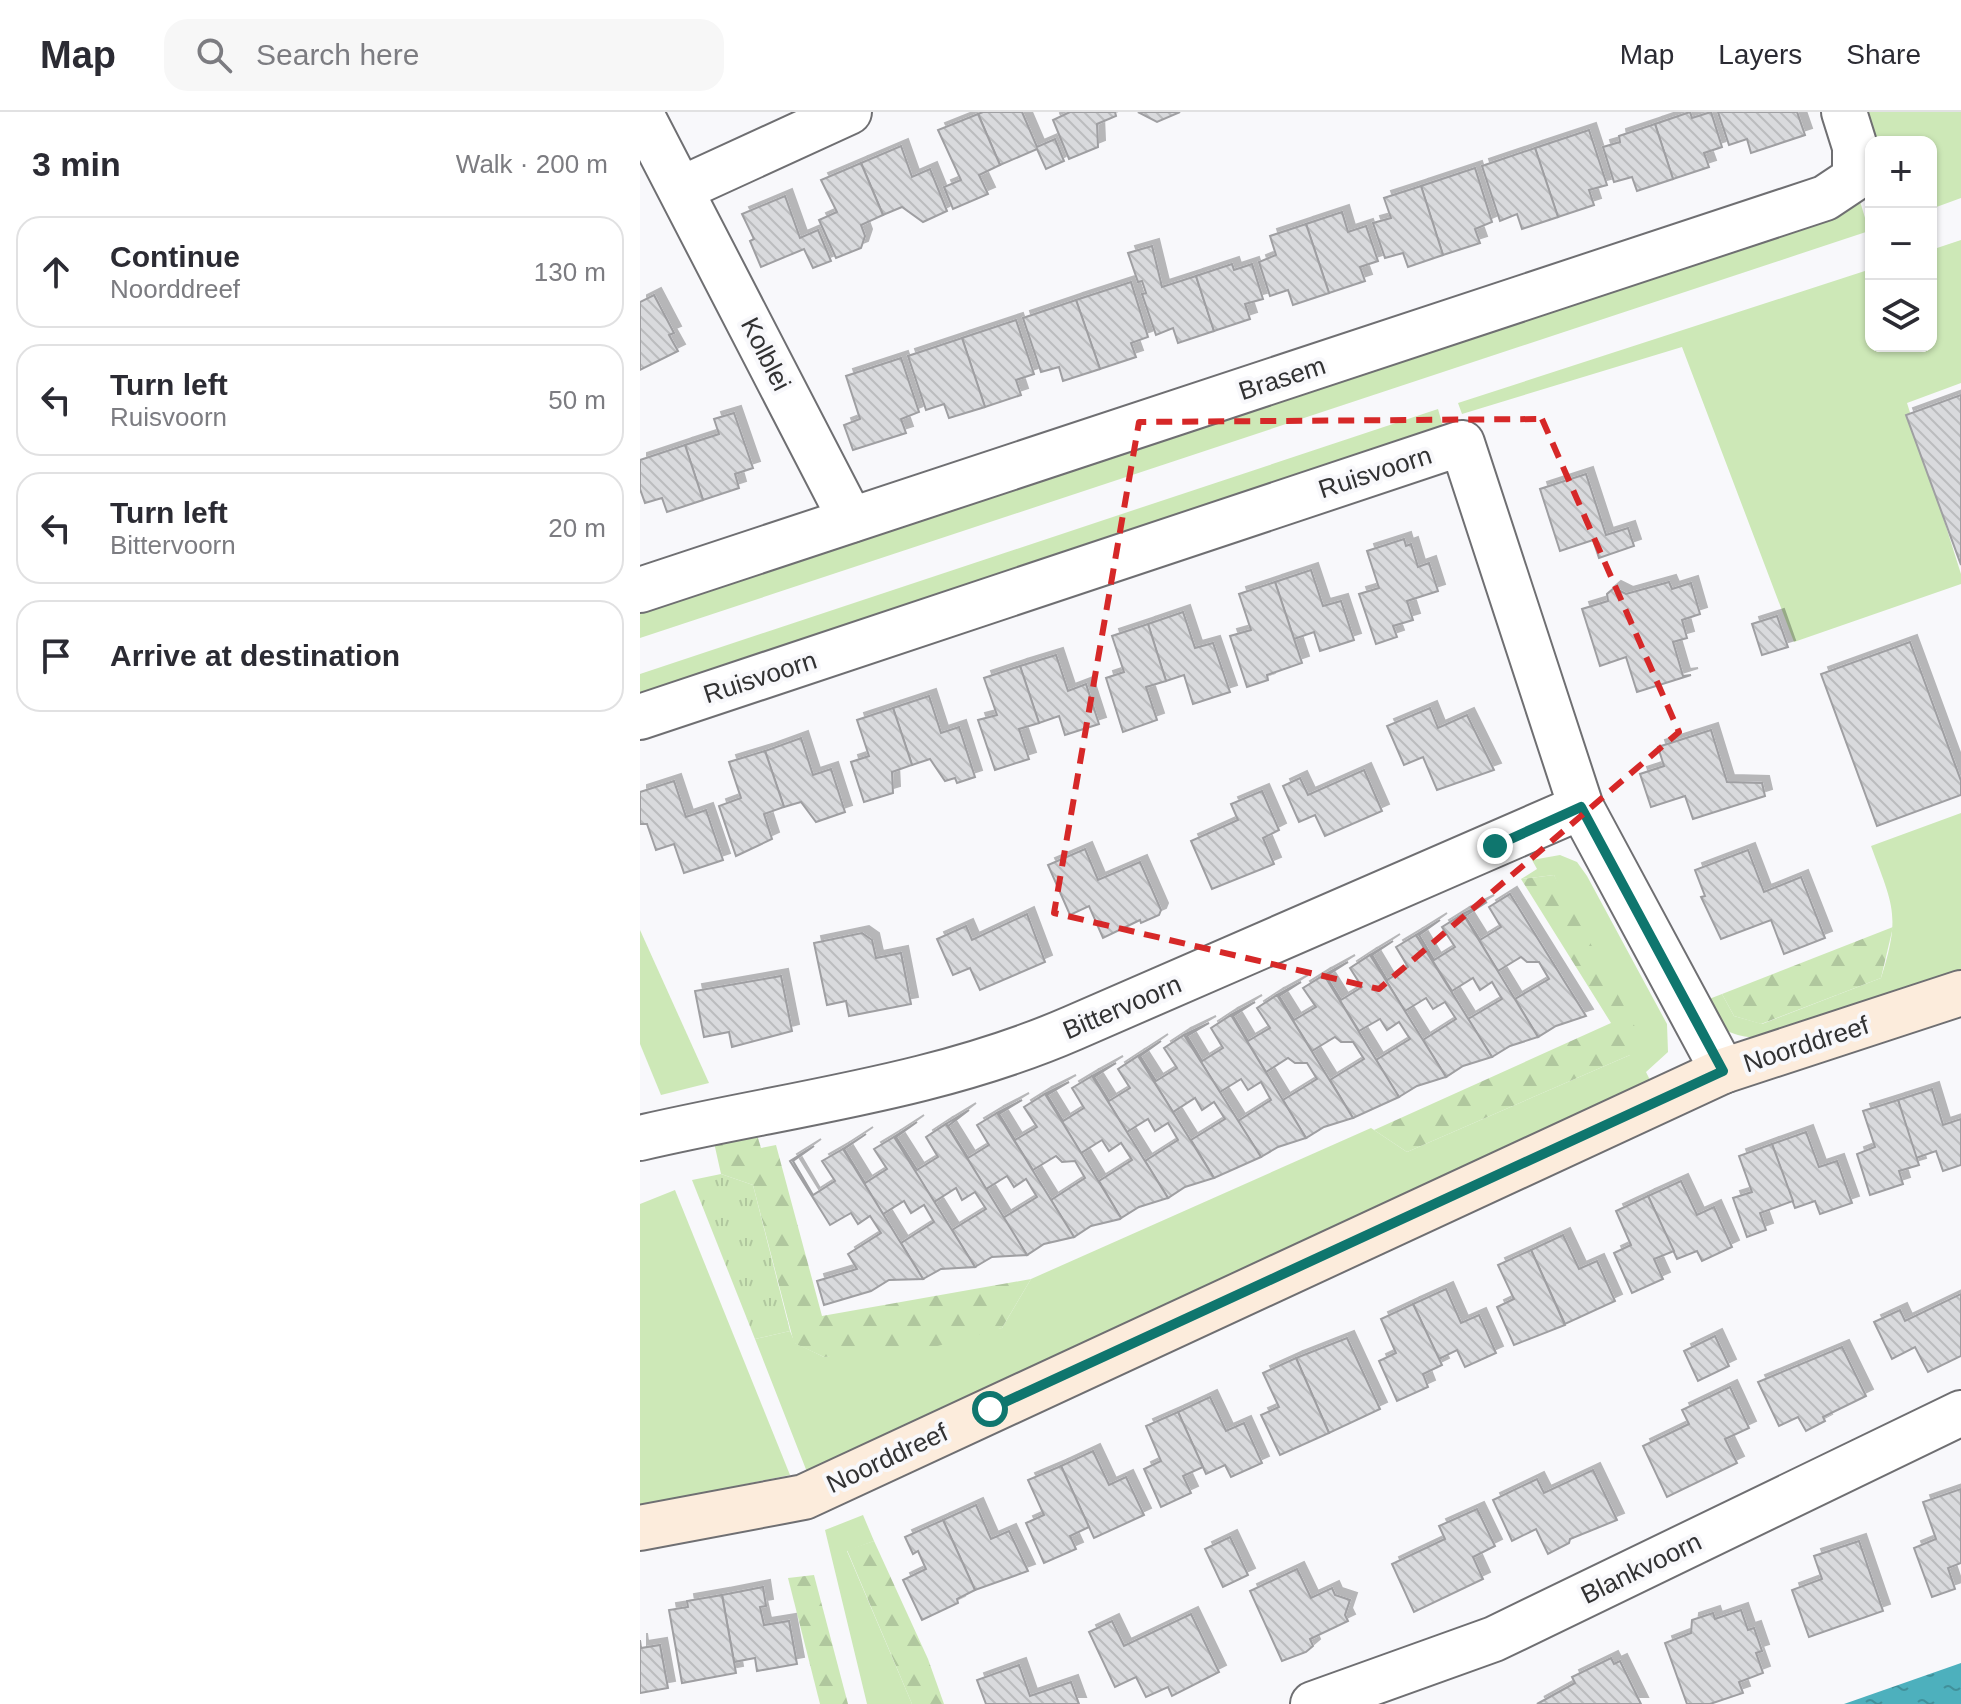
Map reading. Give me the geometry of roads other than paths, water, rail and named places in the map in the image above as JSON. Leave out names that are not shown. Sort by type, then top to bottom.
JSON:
[{"type":"street","name":"Kolblei","points":[[640,112],[851,520]]},
{"type":"street","points":[[681,189],[849,112]]},
{"type":"street","name":"Brasem","points":[[640,590],[1825,198],[1855,178],[1855,147],[1844,112]]},
{"type":"street","name":"Ruisvoorn","points":[[640,717],[1462,443],[1581,807],[1723,1071]]},
{"type":"street","name":"Bittervoorn","points":[[640,1138],[920,1081],[988,1062],[1045,1041],[1581,807]]},
{"type":"street","name":"Noorddreef","points":[[640,1528],[804,1497],[1723,1071],[1961,993]]},
{"type":"street","name":"Blankvoorn","points":[[1313,1704],[1494,1639],[1961,1413]]},
{"type":"water","points":[[1961,1663],[1961,1704],[1844,1704]]}]
